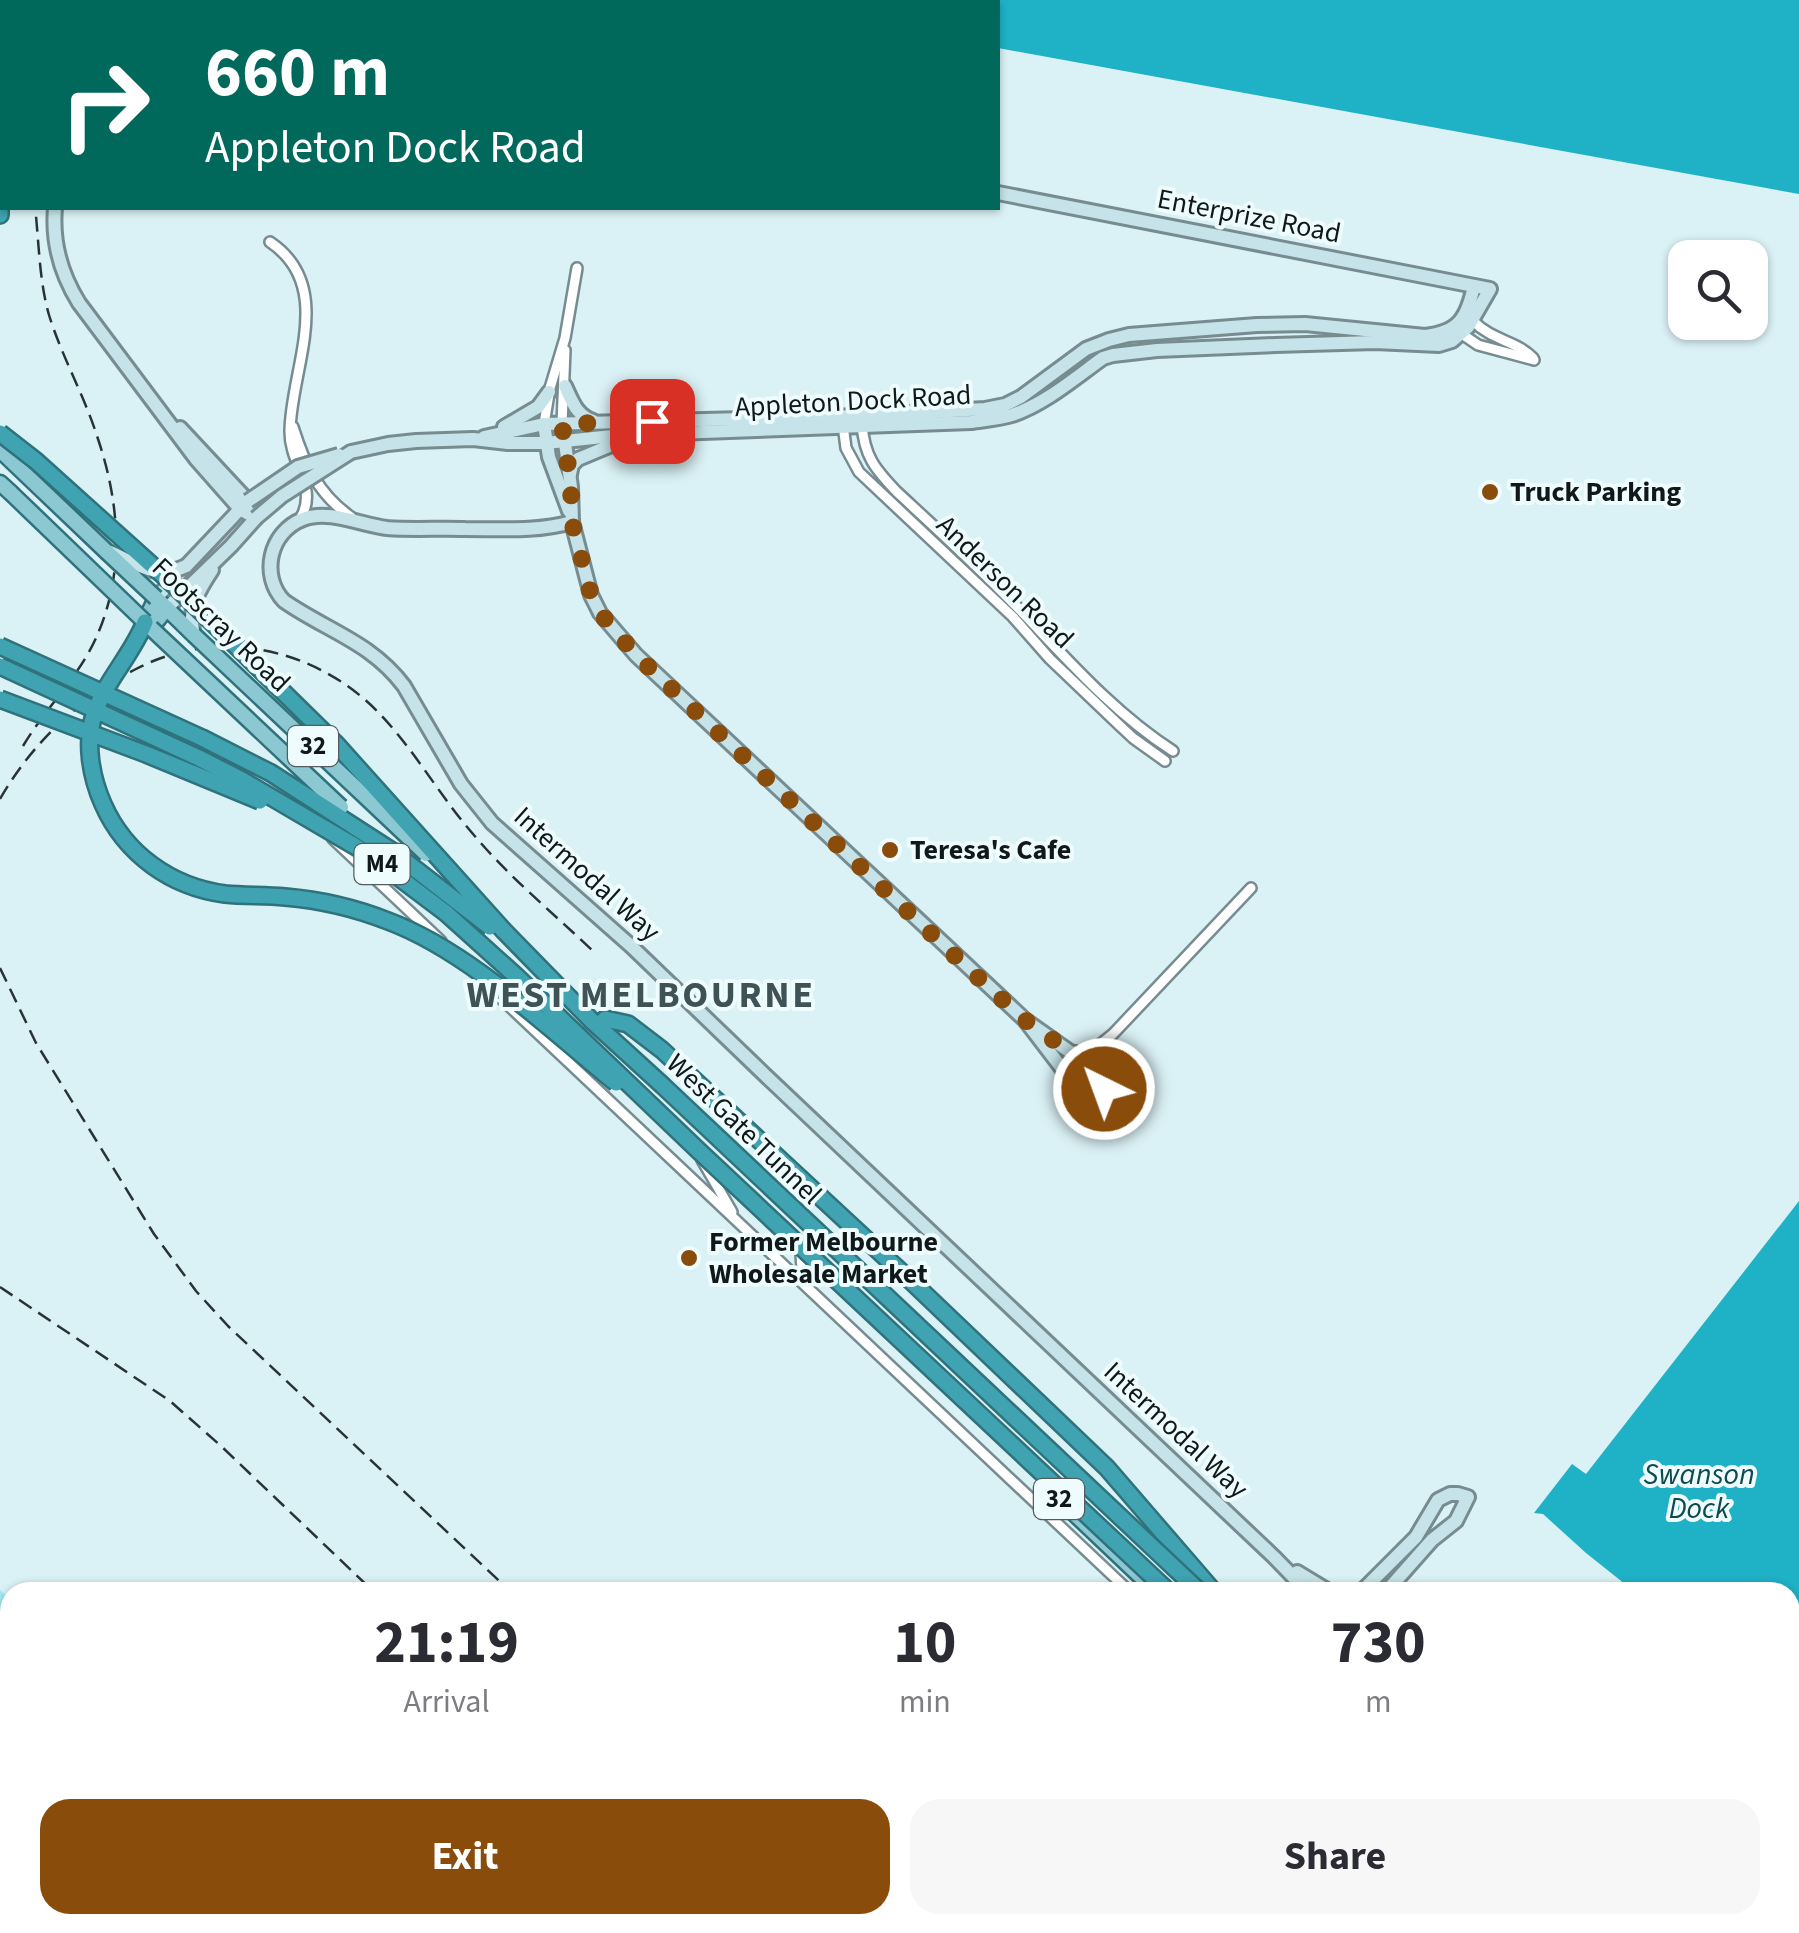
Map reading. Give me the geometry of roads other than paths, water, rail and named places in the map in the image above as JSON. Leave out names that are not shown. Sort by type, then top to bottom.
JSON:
[{"type":"highway","points":[[0,433],[175,586],[337,745],[504,931],[599,1020],[620,1021],[651,1041],[912,1280],[1107,1468],[1205,1582]]},
{"type":"highway","points":[[148,625],[111,678],[94,714],[90,744],[94,778],[106,810],[122,837],[144,860],[189,886],[228,894],[284,896],[335,904],[394,922],[426,938],[495,985],[700,1154]]},
{"type":"highway","name":"West Gate Tunnel","points":[[0,646],[237,755],[392,851],[482,920],[599,1020],[1189,1582]]},
{"type":"highway","name":"West Gate Tunnel","points":[[0,666],[199,758],[365,852],[446,913],[1158,1582]]},
{"type":"highway","points":[[0,698],[328,830]]},
{"type":"main road","name":"Footscray Road","points":[[0,450],[452,878]]},
{"type":"main road","name":"Footscray Road","points":[[0,482],[342,807]]},
{"type":"main road","name":"Appleton Dock Road","points":[[148,625],[162,603]]},
{"type":"main road","name":"32","points":[[801,1255],[1147,1582]]},
{"type":"street","name":"Enterprize Road","points":[[1000,192],[1490,289],[1473,321]]},
{"type":"street","points":[[55,210],[55,242],[64,276],[79,304],[140,386],[256,518]]},
{"type":"street","points":[[270,242],[286,256],[305,300],[306,341],[291,415],[291,448],[308,494],[299,521]]},
{"type":"street","points":[[577,268],[544,424],[546,443],[596,604],[612,629],[1025,1020],[1090,1066],[1104,1082],[1104,1089]]},
{"type":"street","name":"Appleton Dock Road","points":[[862,422],[1005,404],[1038,386],[1086,349],[1130,336],[1305,324],[1435,335],[1454,328],[1462,320],[1474,286]]},
{"type":"street","points":[[1473,321],[1489,335],[1518,346],[1534,360],[1478,345],[1462,334],[1473,321]]},
{"type":"street","points":[[1190,331],[1282,332],[1295,338],[1297,344]]},
{"type":"street","name":"Appleton Dock Road","points":[[162,603],[186,566],[244,505],[298,467],[400,442],[475,439],[546,443],[862,422],[971,422],[1010,415],[1040,402],[1113,355],[1297,344],[1375,342],[1439,346],[1462,334]]},
{"type":"street","points":[[565,338],[562,424],[572,520]]},
{"type":"street","points":[[565,386],[576,410],[597,422]]},
{"type":"street","points":[[475,439],[538,407],[549,392]]},
{"type":"street","points":[[291,415],[315,481],[329,500],[360,523]]},
{"type":"street","name":"Anderson Road","points":[[862,422],[866,451],[896,492],[998,588],[1095,689],[1173,752]]},
{"type":"street","name":"Appleton Dock Road","points":[[475,439],[544,424],[842,423]]},
{"type":"street","name":"Anderson Road","points":[[842,423],[850,459],[867,480],[1013,617],[1103,710],[1165,761]]},
{"type":"street","points":[[570,474],[578,459],[642,434]]},
{"type":"street","points":[[516,443],[532,448],[564,500]]},
{"type":"street","name":"Appleton Dock Road","points":[[162,603],[222,556],[256,518],[294,488],[352,452]]},
{"type":"street","points":[[299,521],[320,516],[422,530],[530,530],[572,520]]},
{"type":"street","name":"Intermodal Way","points":[[299,521],[288,528],[273,549],[270,574],[277,594],[359,643],[394,672],[462,784],[492,823],[631,946],[1298,1582]]},
{"type":"street","points":[[108,552],[161,573],[186,566]]},
{"type":"street","points":[[194,635],[191,615],[196,596],[222,556]]},
{"type":"street","points":[[303,811],[1119,1582]]},
{"type":"street","points":[[1025,1020],[1085,1056],[1094,1052],[1251,888]]},
{"type":"street","points":[[1025,1020],[1077,1088],[1092,1096],[1104,1089],[1107,1081],[1104,1055],[1113,1034]]},
{"type":"street","points":[[700,1154],[733,1213],[750,1233]]},
{"type":"street","points":[[801,1255],[802,1278],[807,1288]]},
{"type":"street","points":[[831,1283],[824,1296],[834,1314]]},
{"type":"street","points":[[948,1420],[961,1406]]},
{"type":"street","points":[[1372,1582],[1416,1536],[1438,1500],[1450,1494],[1468,1497],[1456,1521],[1432,1540],[1395,1582]]},
{"type":"street","points":[[1042,1510],[1072,1511]]},
{"type":"street","name":"Intermodal Way","points":[[1274,1557],[1314,1582]]},
{"type":"street","points":[[1135,1571],[1142,1582]]},
{"type":"water","points":[[1000,0],[1799,0],[1799,194],[1000,48]]},
{"type":"water","name":"Swanson Dock","points":[[1799,1201],[1799,1582],[1622,1582],[1543,1514],[1534,1513],[1572,1464],[1586,1474]]},
{"type":"railway","points":[[23,746],[92,647],[107,607],[116,558],[110,485],[92,421],[49,315],[36,216]]},
{"type":"railway","points":[[0,799],[27,759],[59,724],[95,694],[136,669],[167,656],[200,649],[233,647],[297,659],[355,691],[380,714],[487,850],[593,951]]},
{"type":"railway","points":[[0,968],[36,1043],[154,1234],[196,1291],[228,1326],[500,1582]]},
{"type":"railway","points":[[0,1287],[170,1401],[364,1582]]},
{"type":"place","name":"Truck Parking","points":[[1490,492]]},
{"type":"place","name":"Teresa's Cafe","points":[[890,850]]},
{"type":"place","name":"Former Melbourne Wholesale Market","points":[[689,1258]]},
{"type":"district","name":"WEST MELBOURNE","points":[[641,995]]}]
